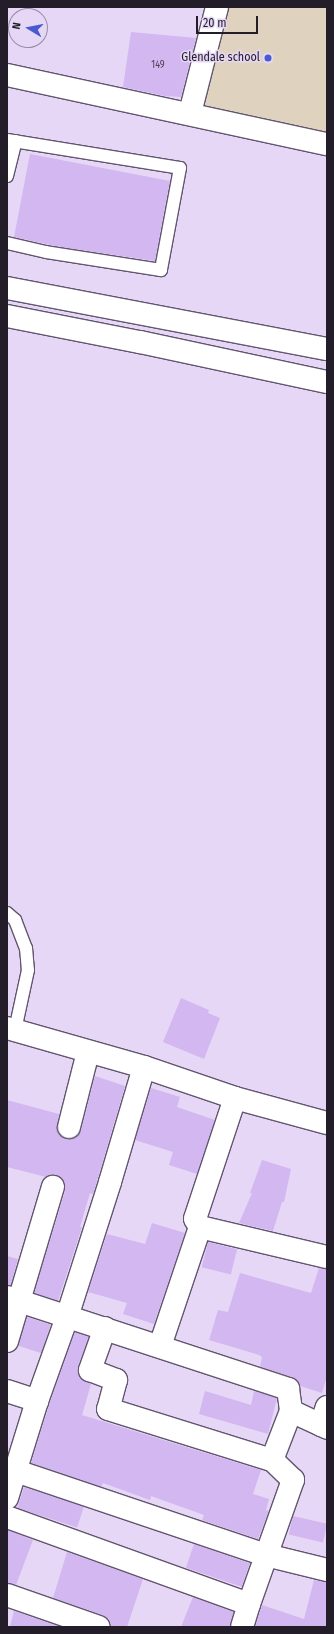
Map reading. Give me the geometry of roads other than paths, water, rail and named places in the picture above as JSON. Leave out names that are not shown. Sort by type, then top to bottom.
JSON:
[{"type":"street","points":[[190,113],[217,7]]},
{"type":"street","points":[[7,75],[190,113],[327,144]]},
{"type":"street","points":[[7,288],[327,350]]},
{"type":"street","points":[[7,316],[327,382]]},
{"type":"street","points":[[11,1029],[144,1067],[235,1098],[327,1123]]},
{"type":"street","points":[[68,1127],[88,1052]]},
{"type":"street","points":[[7,1498],[37,1401],[67,1317],[110,1182],[144,1067]]},
{"type":"street","points":[[235,1098],[195,1219],[200,1227],[327,1257]]},
{"type":"street","points":[[7,1341],[13,1298],[53,1187]]},
{"type":"street","points":[[160,1346],[200,1227]]},
{"type":"street","points":[[13,1298],[288,1389],[291,1411],[272,1460]]},
{"type":"street","points":[[105,1328],[90,1370],[116,1380],[108,1409],[272,1460],[293,1480],[242,1627]]},
{"type":"street","points":[[7,1391],[37,1401]]},
{"type":"street","points":[[291,1411],[325,1420]]},
{"type":"street","points":[[16,1471],[266,1555],[327,1570]]},
{"type":"street","points":[[7,1516],[249,1604]]},
{"type":"street","points":[[7,1596],[99,1627]]},
{"type":"lane","points":[[7,176],[12,140],[180,168],[161,270],[46,252],[7,243]]},
{"type":"lane","points":[[7,913],[16,920],[26,948],[28,970],[11,1029]]},
{"type":"place","name":"Glendale school","points":[[268,58]]}]
